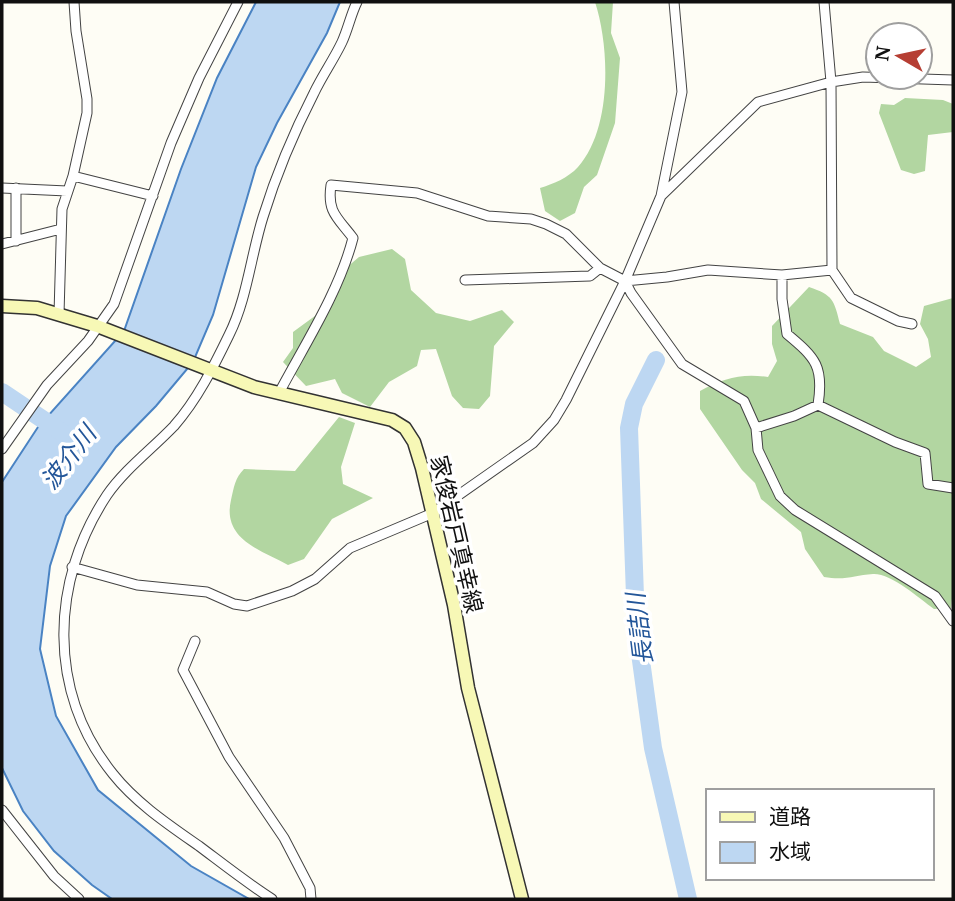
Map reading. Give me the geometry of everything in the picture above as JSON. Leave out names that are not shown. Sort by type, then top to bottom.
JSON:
[{"type":"main road","name":"家俊岩戸真幸線","points":[[2,306],[37,308],[59,314],[254,387],[392,421],[405,428],[414,442],[433,513],[454,605],[468,688],[522,899]]},
{"type":"street","points":[[59,314],[62,209],[73,176],[87,106],[75,31],[74,2]]},
{"type":"street","points":[[3,444],[38,397],[101,328],[114,304],[191,96],[238,2]]},
{"type":"street","points":[[272,899],[159,818],[113,775],[92,743],[78,711],[64,648],[63,619],[72,567],[87,528],[109,493],[176,424],[231,331],[264,215],[293,140],[342,41],[358,2]]},
{"type":"street","points":[[72,567],[137,585],[207,592],[234,604],[247,606],[292,592],[315,579],[351,548],[433,513],[533,443],[554,420],[566,400],[625,281],[661,196],[682,92],[674,2]]},
{"type":"street","points":[[824,2],[831,82],[832,270],[851,298],[898,321],[912,324]]},
{"type":"street","points":[[661,196],[758,102],[831,82],[863,77],[953,80]]},
{"type":"street","points":[[73,176],[153,196]]},
{"type":"street","points":[[279,393],[348,256],[353,238],[332,210],[329,202],[331,185],[417,193],[488,216],[531,219],[546,223],[566,234],[600,268],[625,281],[708,270],[782,275],[832,270]]},
{"type":"street","points":[[2,188],[67,191]]},
{"type":"street","points":[[16,188],[16,241]]},
{"type":"street","points":[[2,244],[61,229]]},
{"type":"street","points":[[465,279],[590,276],[600,268]]},
{"type":"street","points":[[782,275],[787,334],[810,352],[817,365],[821,384],[818,405]]},
{"type":"street","points":[[625,281],[682,364],[744,401],[756,428],[758,450],[780,496],[794,510],[935,596],[953,621]]},
{"type":"street","points":[[756,428],[818,405]]},
{"type":"street","points":[[818,405],[895,442],[925,453],[928,484],[953,488]]},
{"type":"street","points":[[195,641],[183,670],[229,757],[284,838],[310,888],[311,899]]},
{"type":"street","points":[[2,810],[54,876],[79,899]]},
{"type":"green space","points":[[595,2],[613,2],[611,33],[620,58],[615,123],[597,175],[584,187],[575,213],[560,221],[545,211],[540,188],[560,180],[578,167],[597,132],[605,88],[605,64]]},
{"type":"green space","points":[[905,98],[943,100],[953,104],[953,132],[928,135],[925,171],[914,174],[901,170],[879,113],[881,104],[894,105]]},
{"type":"green space","points":[[392,249],[405,259],[411,290],[436,313],[470,321],[502,310],[514,322],[494,346],[490,396],[479,409],[463,408],[452,396],[436,349],[421,350],[417,366],[389,382],[370,407],[342,393],[335,379],[306,386],[283,362],[293,348],[293,332],[334,302],[346,268],[359,257]]},
{"type":"green space","points":[[809,287],[828,296],[836,309],[840,324],[873,337],[884,351],[916,367],[931,357],[928,339],[920,324],[924,306],[953,298],[951,608],[934,609],[905,587],[880,575],[824,577],[805,549],[801,532],[761,499],[755,483],[742,470],[700,409],[700,391],[708,387],[741,376],[768,377],[777,361],[772,344],[772,326]]},
{"type":"green space","points":[[339,417],[355,423],[341,467],[343,484],[373,498],[332,519],[304,559],[288,565],[255,548],[238,534],[230,513],[235,483],[244,469],[295,471]]},
{"type":"water","name":"波介川","points":[[256,2],[340,2],[327,33],[256,167],[213,315],[193,362],[156,406],[116,447],[66,516],[50,566],[40,649],[56,716],[98,790],[191,866],[249,899],[112,899],[54,851],[23,811],[2,768],[2,482],[38,427],[124,331],[181,169],[217,78]]},
{"type":"waterway","name":"長詰川","points":[[656,360],[634,404],[629,428],[636,624],[653,748],[688,899]]},
{"type":"waterway","name":"波介川","points":[[2,392],[63,433]]}]
